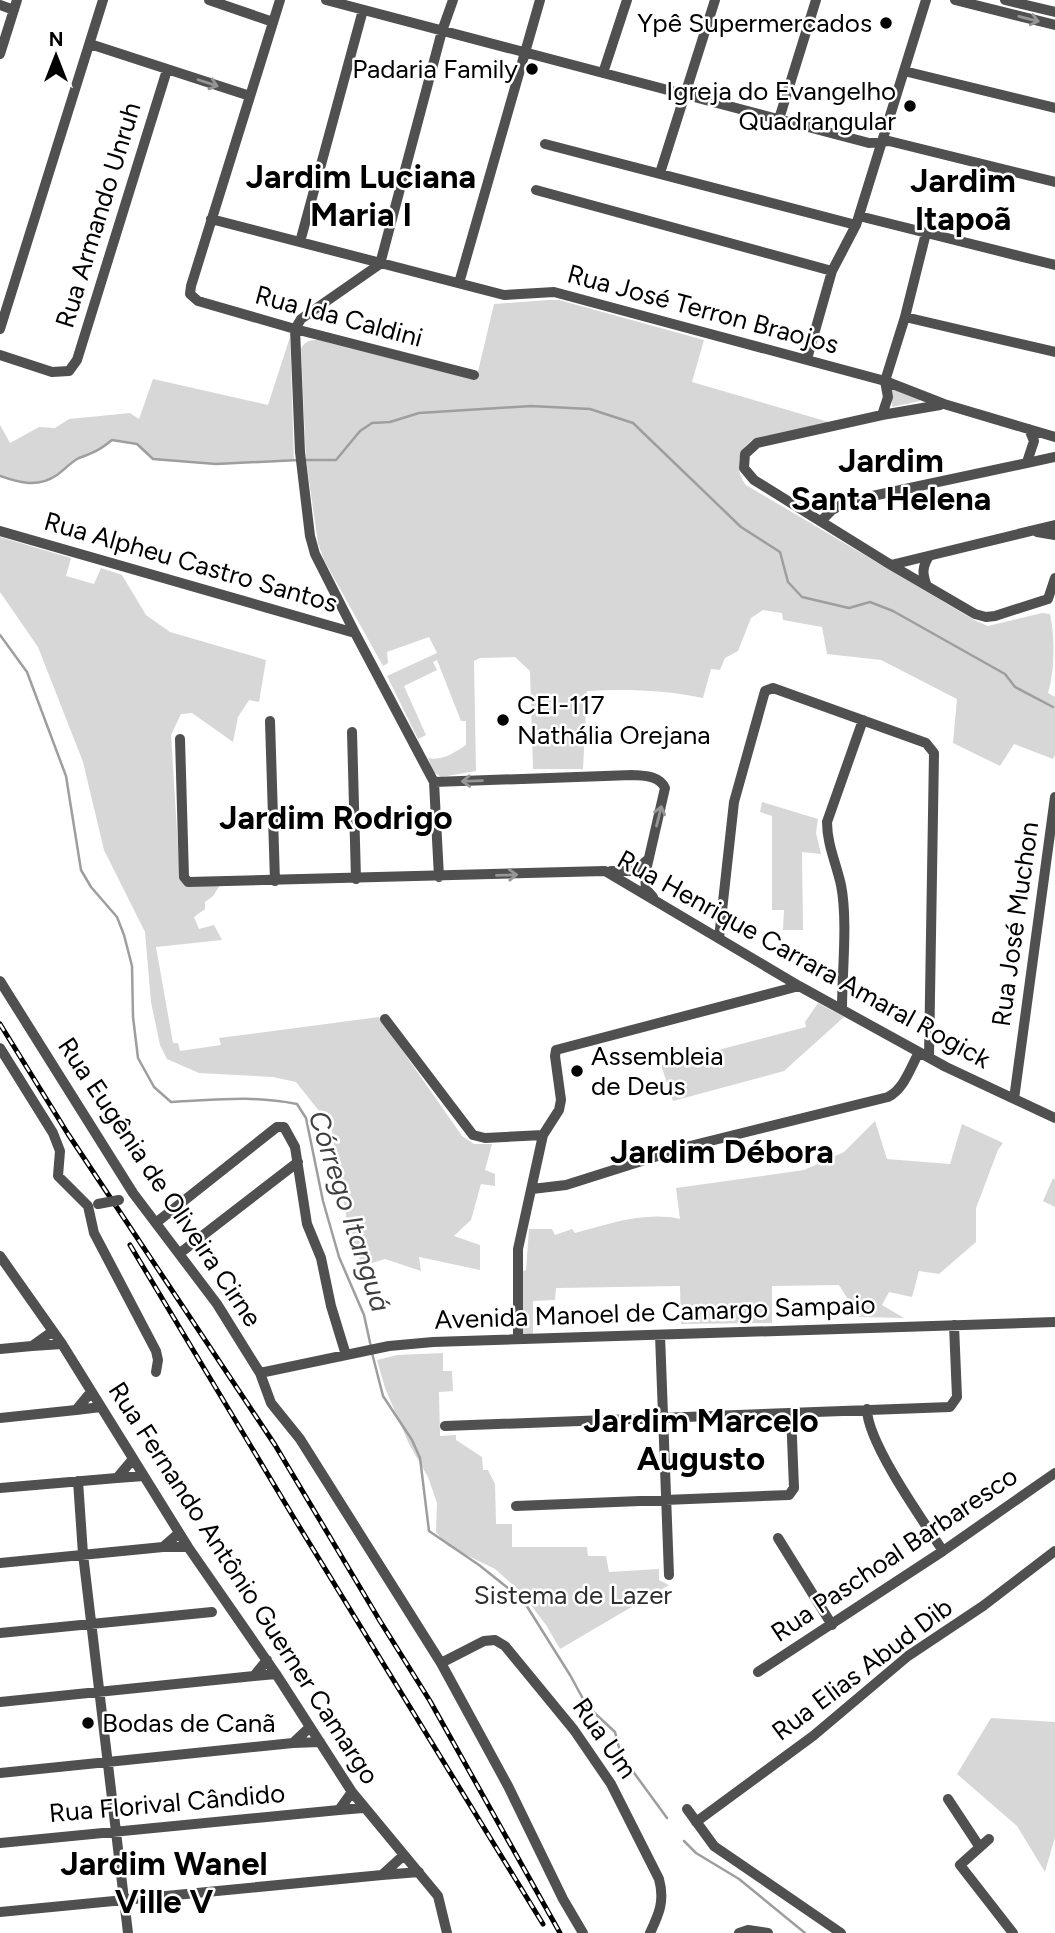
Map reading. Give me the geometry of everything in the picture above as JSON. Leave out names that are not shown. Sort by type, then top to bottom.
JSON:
[{"type":"street","points":[[0,329],[103,0]]},
{"type":"street","points":[[209,0],[274,22]]},
{"type":"street","points":[[211,219],[280,0]]},
{"type":"street","points":[[326,0],[869,143],[889,141],[1055,182]]},
{"type":"street","points":[[355,633],[315,554],[307,524],[300,452],[295,330],[301,319],[380,264],[442,31],[453,0]]},
{"type":"street","points":[[460,283],[540,0]]},
{"type":"street","points":[[603,73],[627,0]]},
{"type":"street","points":[[660,173],[715,0]]},
{"type":"street","points":[[779,119],[816,0]]},
{"type":"street","points":[[807,359],[832,271],[857,221],[926,0]]},
{"type":"street","points":[[922,15],[933,0]]},
{"type":"street","points":[[955,0],[1055,25]]},
{"type":"street","points":[[1006,0],[1055,12]]},
{"type":"street","points":[[0,5],[15,5],[0,54]]},
{"type":"street","points":[[300,242],[363,10]]},
{"type":"street","points":[[90,44],[250,96]]},
{"type":"street","name":"Rua Armando Unruh","points":[[0,355],[52,372],[69,371],[77,360],[167,70]]},
{"type":"street","points":[[904,71],[1055,108]]},
{"type":"street","points":[[545,144],[857,221],[926,233],[1055,265]]},
{"type":"street","points":[[536,190],[832,271]]},
{"type":"street","name":"Rua José Terron Braojos","points":[[211,219],[504,295],[554,292],[885,381],[944,404],[1055,437]]},
{"type":"street","name":"Rua Ida Caldini","points":[[211,219],[191,286],[190,294],[194,299],[295,330],[474,375]]},
{"type":"street","points":[[882,415],[887,401],[885,381],[905,317],[926,233]]},
{"type":"street","points":[[905,317],[1055,352]]},
{"type":"street","points":[[944,404],[757,443],[746,454],[744,468],[747,474],[821,521],[975,614],[986,617],[1051,601],[1055,578]]},
{"type":"street","points":[[1027,462],[1034,442],[1029,429]]},
{"type":"street","points":[[821,521],[832,510],[849,501],[1055,457]]},
{"type":"street","points":[[891,565],[1055,525]]},
{"type":"street","name":"Rua Alpheu Castro Santos","points":[[0,531],[355,633],[434,782]]},
{"type":"street","points":[[1027,533],[1055,535]]},
{"type":"street","points":[[927,586],[923,573],[929,556]]},
{"type":"street","points":[[532,1189],[566,1185],[686,1147],[888,1097],[895,1093],[924,1055],[934,753],[926,743],[768,688],[734,802],[719,938]]},
{"type":"street","points":[[842,1009],[843,905],[841,884],[827,836],[827,822],[863,720]]},
{"type":"street","points":[[270,721],[275,881]]},
{"type":"street","points":[[352,732],[356,879]]},
{"type":"street","name":"Rua Henrique Carrara Amaral Rogick","points":[[180,739],[184,877],[188,882],[605,872],[799,986],[924,1055],[1055,1118]]},
{"type":"street","points":[[439,877],[434,782],[632,775],[655,778],[662,782],[665,788],[645,882],[646,888],[658,903]]},
{"type":"street","name":"Rua José Muchon","points":[[1014,1099],[1055,797]]},
{"type":"street","points":[[605,872],[636,871],[648,858]]},
{"type":"street","name":"Rua Eugênia de Oliveira Cirne","points":[[0,981],[133,1193],[217,1304],[260,1373],[271,1403],[300,1439],[441,1663],[583,1933]]},
{"type":"street","points":[[518,1339],[518,1249],[542,1135],[559,1110],[561,1100],[556,1050],[799,986]]},
{"type":"street","points":[[385,1019],[473,1135],[485,1138],[542,1135]]},
{"type":"street","points":[[0,1048],[53,1133],[60,1151],[58,1176],[93,1205],[94,1233],[156,1351],[156,1372]]},
{"type":"street","points":[[157,1222],[276,1127],[284,1127],[291,1138],[298,1161],[307,1224],[321,1258],[331,1306],[346,1355]]},
{"type":"street","points":[[180,1253],[298,1161]]},
{"type":"street","points":[[93,1205],[118,1200],[133,1193]]},
{"type":"street","name":"Rua Fernando Antônio Guerner Camargo","points":[[1,1262],[62,1344],[188,1547],[267,1660],[363,1808],[438,1896],[447,1933]]},
{"type":"street","points":[[0,1280],[15,1278]]},
{"type":"street","name":"Avenida Manoel de Camargo Sampaio","points":[[260,1373],[363,1351],[433,1342],[1055,1322]]},
{"type":"street","points":[[445,1426],[950,1407],[957,1397],[954,1325]]},
{"type":"street","points":[[32,1346],[53,1331]]},
{"type":"street","points":[[660,1335],[669,1575]]},
{"type":"street","points":[[0,1349],[62,1344]]},
{"type":"street","points":[[76,1410],[92,1392]]},
{"type":"street","points":[[0,1418],[101,1407]]},
{"type":"street","points":[[867,1409],[867,1421],[886,1460],[943,1551]]},
{"type":"street","points":[[516,1506],[789,1495],[794,1488],[791,1413]]},
{"type":"street","points":[[117,1478],[133,1459]]},
{"type":"street","name":"Rua Paschoal Barbaresco","points":[[758,1672],[943,1551],[1055,1473]]},
{"type":"street","points":[[0,1488],[144,1476]]},
{"type":"street","points":[[78,1480],[83,1555],[128,1933]]},
{"type":"street","points":[[163,1547],[179,1533]]},
{"type":"street","points":[[778,1538],[832,1625]]},
{"type":"street","points":[[0,1563],[163,1547],[188,1547]]},
{"type":"street","name":"Rua Elias Abud Dib","points":[[696,1822],[813,1736],[908,1656],[983,1606],[1055,1551]]},
{"type":"street","points":[[212,1612],[221,1595]]},
{"type":"street","points":[[0,1633],[231,1610]]},
{"type":"street","name":"Rua Um","points":[[441,1663],[484,1641],[495,1640],[519,1661],[575,1730],[623,1804],[659,1879],[662,1908],[650,1933]]},
{"type":"street","points":[[254,1676],[267,1660]]},
{"type":"street","points":[[0,1702],[276,1674]]},
{"type":"street","points":[[293,1743],[310,1727]]},
{"type":"street","points":[[0,1773],[320,1742]]},
{"type":"street","points":[[339,1810],[352,1792]]},
{"type":"street","points":[[948,1799],[984,1843],[960,1864],[1013,1933]]},
{"type":"street","name":"Rua Florival Cândido","points":[[0,1843],[363,1808]]},
{"type":"street","points":[[687,1809],[714,1846],[841,1933]]},
{"type":"street","points":[[382,1875],[404,1855]]},
{"type":"street","points":[[0,1912],[419,1872]]},
{"type":"street","points":[[739,1933],[748,1930],[768,1933]]},
{"type":"green space","points":[[559,300],[704,340],[692,382],[832,423],[752,440],[743,449],[739,461],[740,473],[746,485],[976,621],[988,626],[1042,613],[1050,614],[1054,653],[1048,693],[1055,697],[1053,759],[1014,744],[1000,766],[953,743],[957,699],[881,660],[827,654],[822,627],[783,620],[782,613],[763,610],[751,618],[738,651],[725,658],[720,670],[711,669],[703,698],[645,691],[587,691],[583,769],[533,769],[530,671],[515,657],[480,658],[474,661],[476,771],[441,777],[434,772],[428,758],[443,757],[466,745],[466,721],[461,721],[437,660],[433,662],[437,670],[404,686],[426,735],[418,739],[387,676],[437,653],[429,637],[387,652],[388,663],[383,666],[324,560],[318,543],[306,460],[301,349],[304,344],[318,340],[476,380],[494,304]]},
{"type":"green space","points":[[290,337],[294,460],[216,464],[153,459],[137,444],[113,440],[43,482],[22,482],[0,476],[0,425],[10,443],[39,427],[55,428],[69,419],[130,413],[139,419],[153,379],[268,405]]},
{"type":"green space","points":[[892,389],[920,399],[920,401],[892,407]]},
{"type":"green space","points":[[0,537],[71,558],[66,576],[94,584],[101,568],[122,575],[146,615],[170,632],[266,660],[259,702],[249,700],[238,717],[233,742],[192,713],[181,714],[171,735],[180,880],[220,885],[205,902],[205,909],[194,917],[199,929],[214,925],[222,940],[156,947],[173,1043],[178,1043],[180,1051],[221,1045],[219,1038],[379,1017],[462,1136],[474,1144],[492,1144],[485,1170],[495,1174],[495,1186],[481,1184],[471,1220],[454,1236],[480,1245],[480,1270],[419,1257],[421,1271],[385,1259],[362,1266],[348,1228],[329,1114],[323,1116],[296,1082],[273,1077],[199,1073],[167,1059],[160,1045],[151,1002],[145,932],[104,850],[83,762],[38,647],[0,592]]},
{"type":"green space","points":[[762,802],[818,819],[816,833],[821,854],[802,852],[803,930],[783,930],[784,910],[772,910],[772,816],[760,812]]},
{"type":"green space","points":[[818,1003],[844,1017],[784,1071],[673,1101],[661,1065],[806,1027],[805,1022]]},
{"type":"green space","points":[[875,1121],[887,1159],[950,1164],[962,1124],[1003,1143],[976,1208],[976,1242],[939,1274],[919,1271],[912,1297],[889,1292],[882,1305],[904,1318],[859,1317],[839,1285],[772,1286],[772,1323],[681,1324],[680,1286],[556,1288],[555,1300],[533,1301],[533,1335],[523,1335],[523,1271],[526,1270],[529,1229],[552,1229],[555,1235],[572,1229],[575,1233],[640,1218],[680,1219],[676,1188],[804,1170],[844,1152]]},
{"type":"green space","points":[[1053,1178],[1055,1180],[1055,1207],[1043,1201]]},
{"type":"green space","name":"Sistema de Lazer","points":[[443,1353],[443,1371],[452,1371],[453,1391],[439,1392],[440,1436],[456,1435],[456,1440],[482,1457],[483,1470],[488,1470],[495,1484],[496,1524],[512,1524],[512,1547],[587,1547],[588,1556],[606,1556],[609,1572],[659,1569],[659,1580],[669,1585],[560,1649],[521,1592],[495,1569],[448,1546],[436,1532],[437,1503],[428,1477],[409,1444],[385,1388],[377,1360],[397,1355]]},
{"type":"green space","points":[[991,1718],[1055,1722],[1055,1837],[1045,1872],[1017,1826],[957,1774]]},
{"type":"waterway","points":[[305,460],[336,460],[360,431],[372,423],[390,422],[419,413],[531,406],[590,409],[633,423],[741,527],[780,552],[788,582],[802,597],[849,608],[870,602],[893,611],[1005,674],[1015,687],[1053,707]]},
{"type":"waterway","points":[[0,476],[22,482],[43,482],[112,440],[137,444],[153,459],[216,464],[299,460]]},
{"type":"waterway","name":"Córrego Itanguá","points":[[0,635],[27,672],[66,776],[81,870],[91,887],[117,917],[124,935],[132,966],[133,1017],[138,1058],[154,1087],[171,1102],[249,1099],[297,1104],[306,1118],[323,1201],[339,1257],[364,1315],[371,1347]]},
{"type":"waterway","name":"Córrego Itanguá","points":[[372,1353],[383,1396],[412,1440],[420,1458],[429,1531],[479,1565],[523,1600],[587,1706],[615,1732],[621,1755],[667,1818]]},
{"type":"waterway","name":"Córrego Itanguá","points":[[684,1841],[696,1853],[739,1879],[805,1933]]},
{"type":"railway","points":[[0,1024],[68,1134],[275,1445],[430,1701],[560,1933]]},
{"type":"railway","points":[[130,1245],[543,1924]]},
{"type":"place","name":"Ypê Supermercados","points":[[886,23]]},
{"type":"place","name":"Padaria Family","points":[[532,69]]},
{"type":"place","name":"Igreja do Evangelho Quadrangular","points":[[910,106]]},
{"type":"place","name":"CEI-117 Nathália Orejana","points":[[503,720]]},
{"type":"place","name":"Assembleia de Deus","points":[[577,1071]]},
{"type":"place","name":"Bodas de Canã","points":[[88,1723]]},
{"type":"district","name":"Jardim Luciana Maria I","points":[[361,195]]},
{"type":"district","name":"Jardim Itapoã","points":[[963,199]]},
{"type":"district","name":"Jardim Santa Helena","points":[[891,479]]},
{"type":"district","name":"Jardim Rodrigo","points":[[336,817]]},
{"type":"district","name":"Jardim Débora","points":[[722,1151]]},
{"type":"district","name":"Jardim Marcelo Augusto","points":[[701,1439]]},
{"type":"district","name":"Jardim Wanel Ville V","points":[[164,1882]]}]
